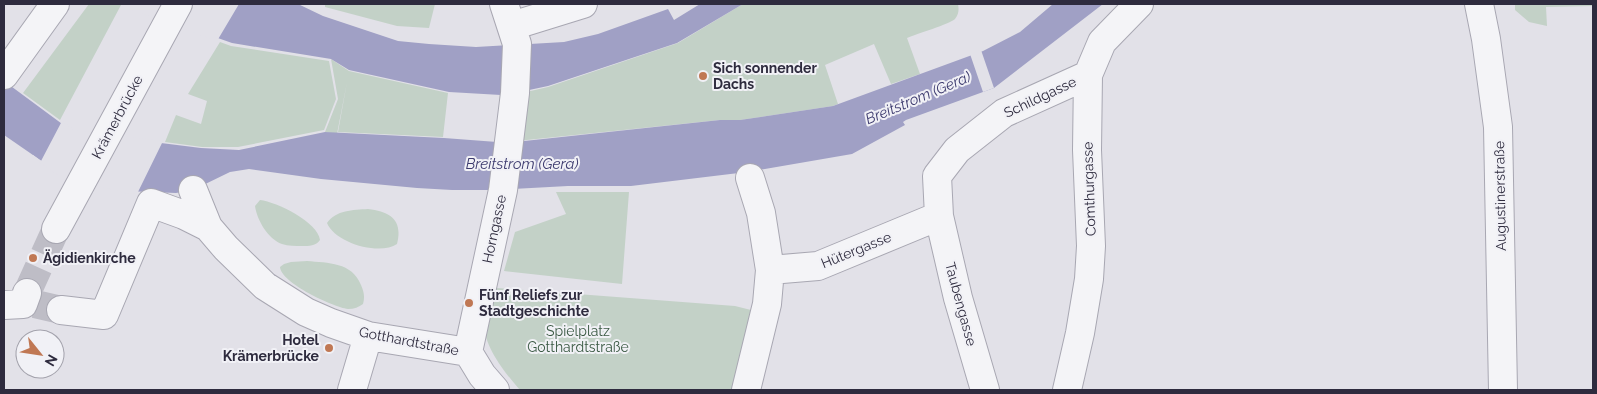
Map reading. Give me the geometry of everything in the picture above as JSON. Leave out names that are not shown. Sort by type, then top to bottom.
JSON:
[{"type":"street","points":[[4,75],[55,4]]},
{"type":"street","name":"Krämerbrücke","points":[[56,229],[178,4]]},
{"type":"street","points":[[511,25],[583,4]]},
{"type":"street","name":"Comthurgasse","points":[[1066,390],[1080,333],[1091,246],[1087,150],[1088,75],[1102,42],[1139,4]]},
{"type":"street","name":"Augustinerstraße","points":[[1479,4],[1486,39],[1498,127],[1503,390]]},
{"type":"street","name":"Horngasse","points":[[468,352],[503,190],[515,94],[511,25]]},
{"type":"street","name":"Schildgasse","points":[[939,216],[937,176],[957,150],[1004,113],[1088,75]]},
{"type":"street","points":[[746,390],[768,304],[770,270],[762,213],[750,178]]},
{"type":"street","points":[[193,190],[208,227]]},
{"type":"street","name":"Gotthardtstraße","points":[[30,303],[104,316],[151,203],[184,215],[208,227],[226,248],[265,286],[306,312],[368,336],[468,352],[482,375],[495,390]]},
{"type":"street","name":"Hütergasse","points":[[770,270],[818,266],[939,216]]},
{"type":"street","name":"Taubengasse","points":[[939,216],[958,298],[985,390]]},
{"type":"street","points":[[352,390],[368,336]]},
{"type":"green space","points":[[89,4],[121,5],[60,120],[23,93]]},
{"type":"green space","points":[[325,4],[435,4],[429,28],[397,26],[325,7]]},
{"type":"green space","points":[[743,4],[958,4],[959,10],[952,21],[907,38],[920,74],[891,84],[874,44],[825,65],[838,104],[833,106],[740,120],[720,120],[517,141],[522,93],[548,87],[678,43]]},
{"type":"green space","points":[[1515,4],[1593,4],[1593,6],[1546,7],[1547,26],[1529,22],[1515,10]]},
{"type":"green space","points":[[220,42],[231,46],[329,61],[336,99],[324,130],[238,147],[202,147],[165,142],[176,115],[201,124],[207,101],[188,94]]},
{"type":"green space","points":[[331,59],[349,71],[448,93],[443,137],[338,132],[347,82],[337,134],[325,132],[338,99]]},
{"type":"green space","points":[[556,192],[629,192],[622,284],[504,271],[515,232],[566,214]]},
{"type":"green space","points":[[260,200],[286,209],[305,220],[318,233],[320,240],[314,245],[307,246],[287,245],[277,242],[264,228],[258,217],[255,206]]},
{"type":"green space","points":[[368,209],[383,212],[397,223],[397,244],[380,249],[359,246],[339,236],[327,223],[340,213]]},
{"type":"green space","points":[[307,261],[338,265],[352,272],[357,277],[362,288],[363,304],[356,308],[348,309],[331,304],[298,287],[289,280],[280,267],[291,262]]},
{"type":"green space","name":"Spielplatz Gotthardtstraße","points":[[497,288],[735,306],[755,311],[734,390],[520,390],[507,375],[495,356],[486,336],[485,317]]},
{"type":"water","points":[[121,4],[298,4],[323,16],[398,41],[476,47],[564,42],[598,34],[668,9],[674,20],[700,4],[743,4],[677,43],[548,86],[501,95],[449,92],[349,70],[331,59],[232,43]]},
{"type":"water","name":"Breitstrom (Gera)","points":[[1053,4],[1103,4],[994,88],[906,120],[903,122],[905,125],[852,154],[747,172],[631,186],[452,190],[321,179],[249,169],[230,172],[193,190],[176,193],[125,191],[59,173],[4,135],[4,81],[73,132],[201,148],[239,150],[325,132],[515,142],[720,120],[740,120],[833,106],[983,51],[1020,32]]},
{"type":"pier","points":[[122,4],[239,4],[217,41],[121,6]]},
{"type":"pier","points":[[981,50],[994,88],[983,92],[970,54]]},
{"type":"pier","points":[[62,121],[74,130],[163,141],[137,194],[125,193],[58,175],[32,157],[33,155],[41,161]]},
{"type":"tunnel","points":[[27,293],[56,229]]},
{"type":"tunnel","points":[[35,304],[61,310]]},
{"type":"place","name":"Sich sonnender Dachs","points":[[703,76]]},
{"type":"place","name":"Ägidienkirche","points":[[33,258]]},
{"type":"place","name":"Fünf Reliefs zur Stadtgeschichte","points":[[469,303]]},
{"type":"place","name":"Hotel Krämerbrücke","points":[[329,348]]}]
